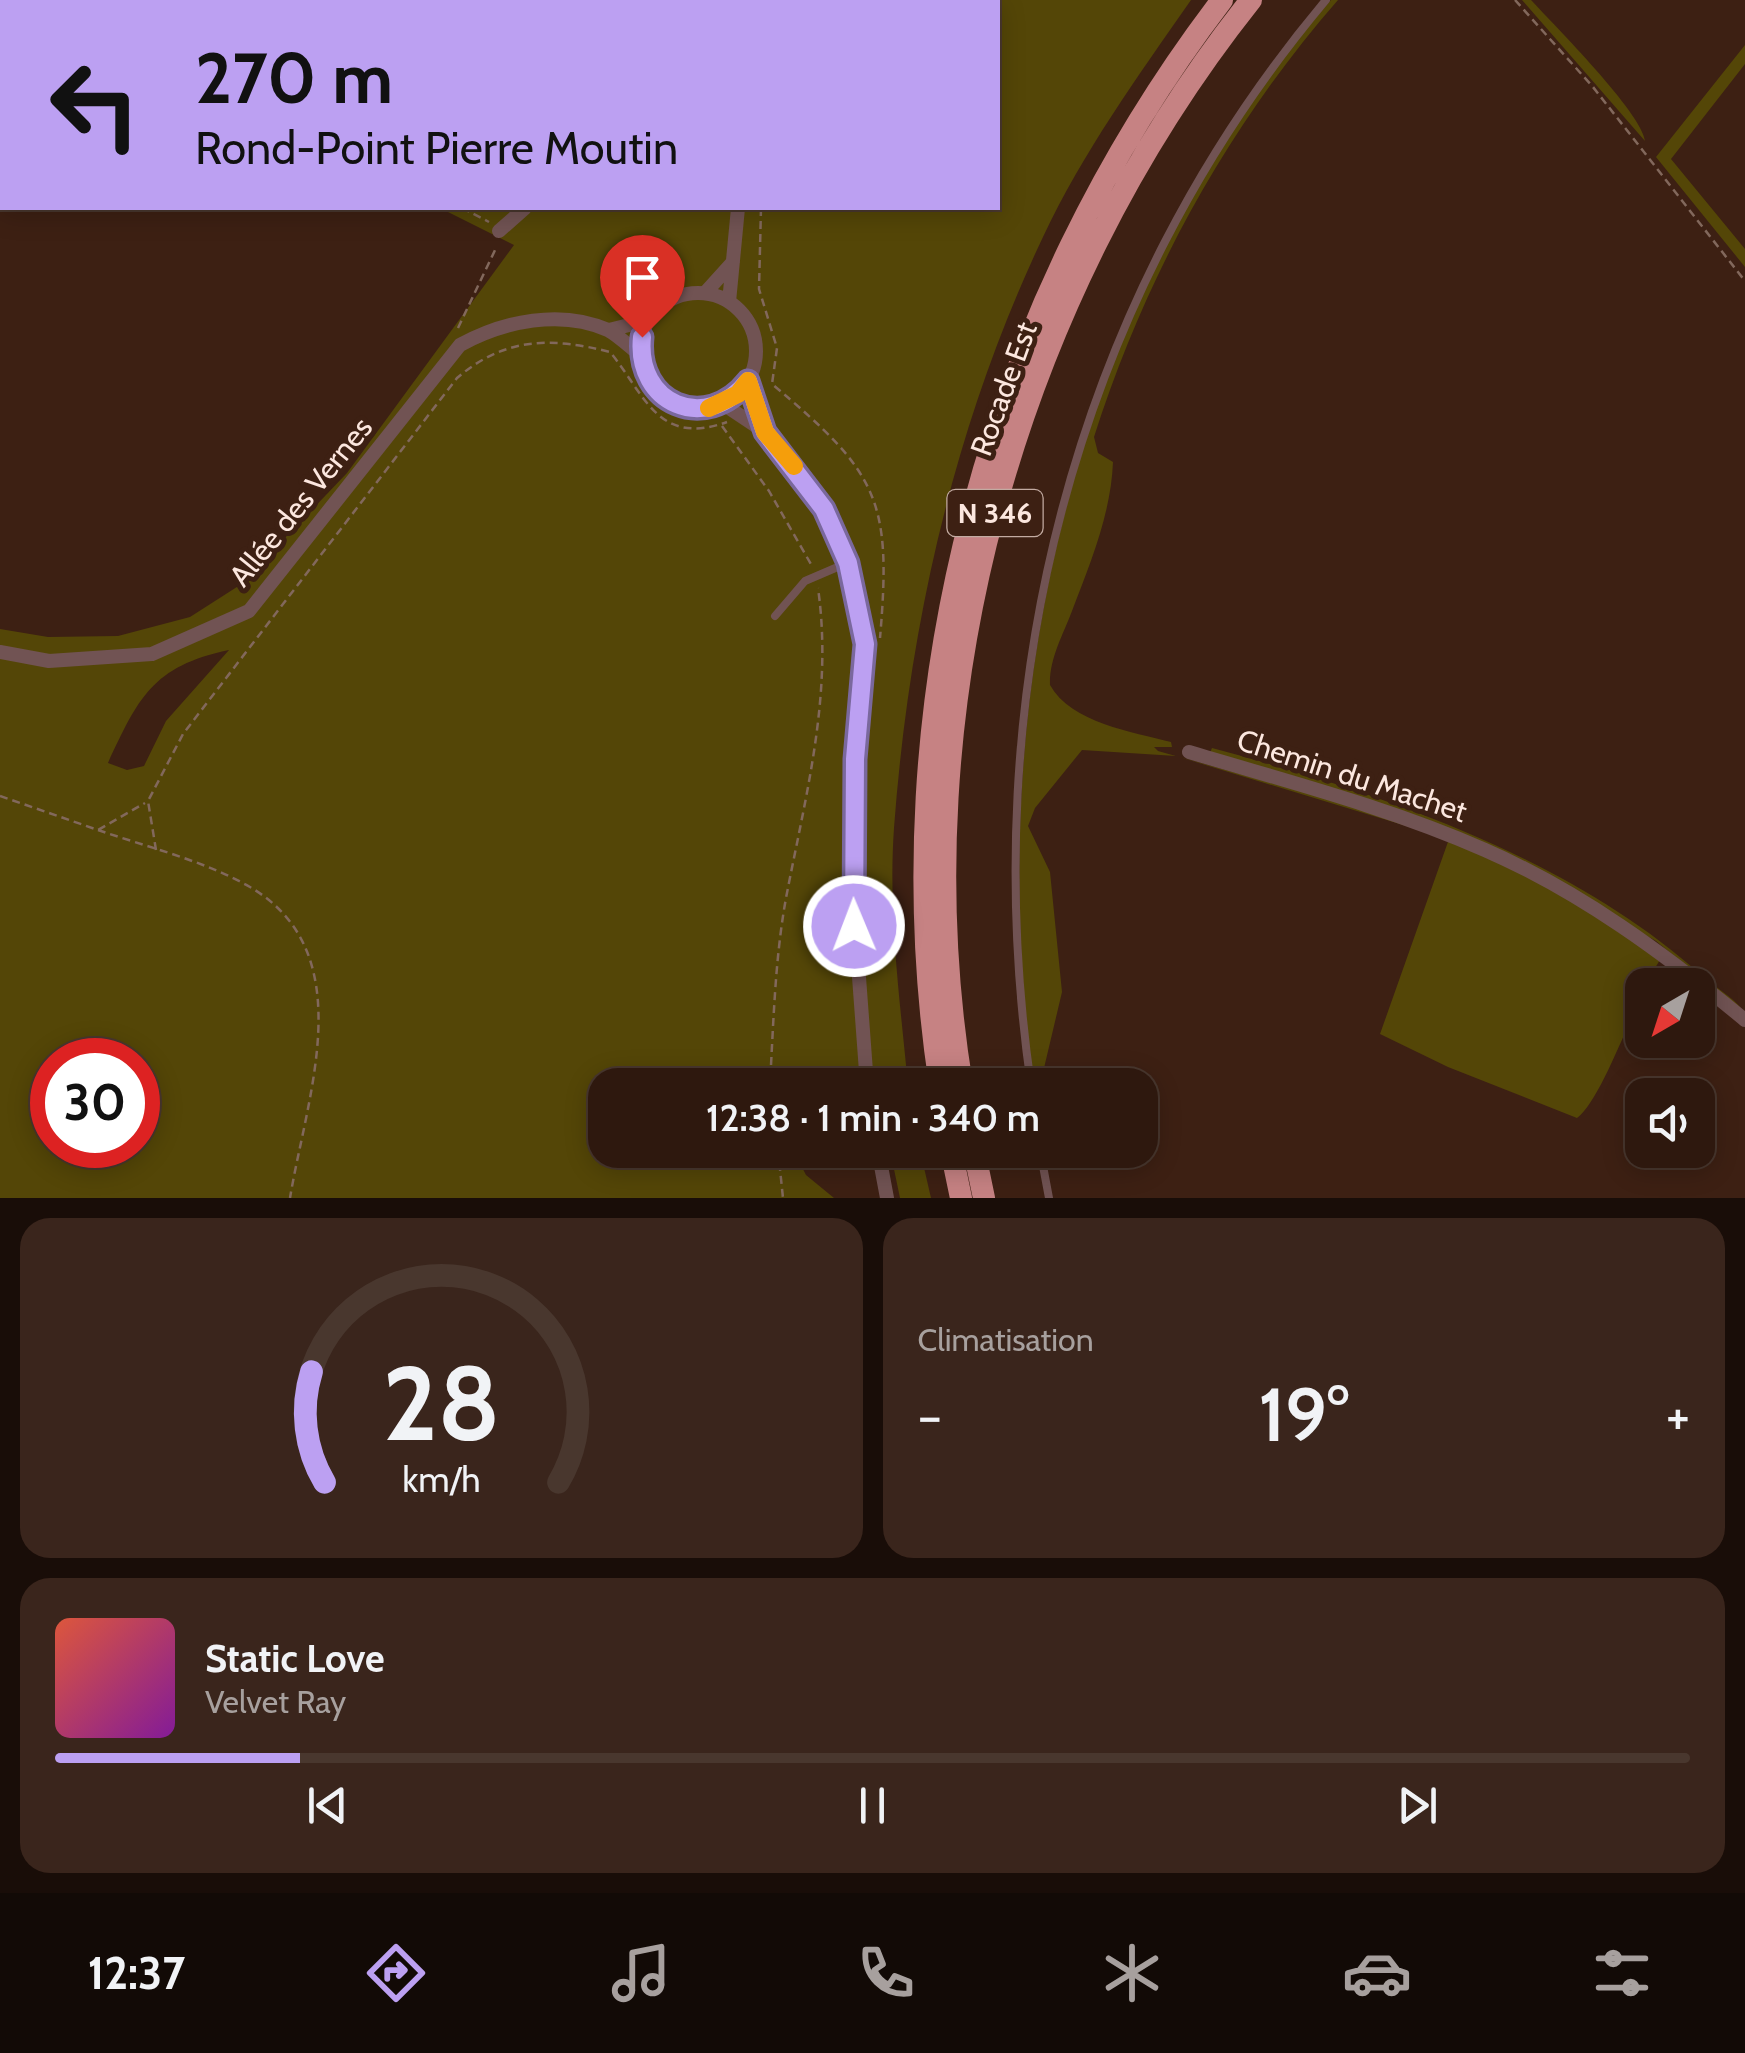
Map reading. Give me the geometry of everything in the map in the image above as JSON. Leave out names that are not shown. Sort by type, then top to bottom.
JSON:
[{"type":"highway","name":"Rocade Est","points":[[938,1068],[927,952],[925,847],[939,674],[964,543],[1008,392],[1068,247],[1138,118],[1222,0]]},
{"type":"highway","name":"Rocade Est","points":[[960,1068],[948,932],[948,833],[962,666],[986,547],[1028,404],[1088,259],[1148,145],[1250,0]]},
{"type":"highway","points":[[955,1168],[961,1198]]},
{"type":"highway","points":[[978,1168],[984,1198]]},
{"type":"street","points":[[499,232],[523,210]]},
{"type":"street","points":[[729,302],[738,210]]},
{"type":"street","points":[[705,294],[733,261]]},
{"type":"street","points":[[460,344],[495,328],[562,319],[608,330],[640,355],[654,389],[686,408],[723,404],[748,381],[756,346],[743,314],[729,302],[705,294],[673,299],[649,320],[608,330]]},
{"type":"street","points":[[640,355],[649,320]]},
{"type":"street","name":"Allée des Vernes","points":[[0,652],[50,661],[152,654],[249,611],[460,344]]},
{"type":"street","points":[[748,381],[765,432]]},
{"type":"street","points":[[723,404],[765,432],[824,509],[848,563],[865,644],[855,759],[853,896],[866,1068]]},
{"type":"street","name":"Chemin du Machet","points":[[1189,752],[1390,812],[1488,851],[1660,950],[1745,1020]]},
{"type":"street","points":[[881,1168],[887,1198]]},
{"type":"lane","points":[[1028,1068],[1018,998],[1014,829],[1023,710],[1046,566],[1086,425],[1148,273],[1238,115],[1326,0]]},
{"type":"lane","points":[[775,616],[805,581],[848,563]]},
{"type":"lane","points":[[1043,1168],[1049,1198]]},
{"type":"path","points":[[1515,0],[1592,87],[1745,281]]},
{"type":"path","points":[[460,344],[458,322],[498,244],[499,232],[465,210]]},
{"type":"path","points":[[757,401],[772,384],[776,348],[758,288],[761,210]]},
{"type":"path","points":[[98,830],[148,801],[204,702],[337,538],[457,378],[480,358],[530,341],[567,341],[610,352],[649,411],[677,426],[721,425],[739,416]]},
{"type":"path","points":[[772,384],[824,428],[858,466],[880,515],[886,564],[879,648]]},
{"type":"path","points":[[721,425],[797,535],[816,575],[824,633],[817,749],[779,944],[771,1068]]},
{"type":"path","points":[[0,796],[246,884],[272,902],[299,933],[316,972],[322,1007],[290,1198]]},
{"type":"path","points":[[148,801],[156,850]]},
{"type":"path","points":[[780,1168],[783,1198]]},
{"type":"shaded area","points":[[1000,0],[1191,0],[1093,145],[1043,237],[985,379],[941,526],[911,676],[894,828],[894,925],[906,1068],[588,1068],[588,1168],[802,1168],[834,1198],[0,1198],[0,629],[48,637],[118,636],[190,617],[240,585],[347,473],[514,245],[444,210],[1000,210]],"holes":[[[229,650],[166,721],[144,766],[127,770],[108,763],[139,703],[151,688],[182,665]]]},
{"type":"shaded area","points":[[1331,0],[1338,0],[1260,99],[1194,206],[1138,319],[1094,437],[1098,453],[1113,462],[1108,501],[1092,557],[1054,656],[1050,685],[1072,709],[1087,717],[1171,742],[1172,747],[1154,747],[1176,756],[1082,750],[1035,808],[1028,826],[1050,872],[1062,992],[1044,1068],[1032,1068],[1021,941],[1021,796],[1036,651],[1066,510],[1109,372],[1168,241],[1242,116]]},
{"type":"shaded area","points":[[1522,0],[1531,0],[1596,70],[1629,111],[1645,141]]},
{"type":"shaded area","points":[[1745,45],[1745,64],[1671,159],[1745,249],[1745,267],[1656,157]]},
{"type":"shaded area","points":[[1212,748],[1276,766],[1406,808],[1470,834],[1593,896],[1649,933],[1693,968],[1656,941],[1508,857],[1209,755]]},
{"type":"shaded area","points":[[1178,757],[1393,817],[1487,853],[1661,953],[1679,968],[1662,957],[1656,968],[1625,968],[1625,1033],[1599,1089],[1577,1118],[1448,1067],[1380,1034],[1449,839]]},
{"type":"shaded area","points":[[1715,985],[1732,999],[1745,1015],[1715,990]]},
{"type":"shaded area","points":[[894,1168],[924,1168],[931,1198],[900,1198]]},
{"type":"slow traffic","points":[[709,408],[738,394],[748,381],[765,432],[794,466]]},
{"type":"route","points":[[642,337],[644,373],[654,389],[669,401],[686,408],[705,409],[723,404],[748,381],[765,432],[824,509],[848,563],[865,644],[855,759],[854,926]]}]
